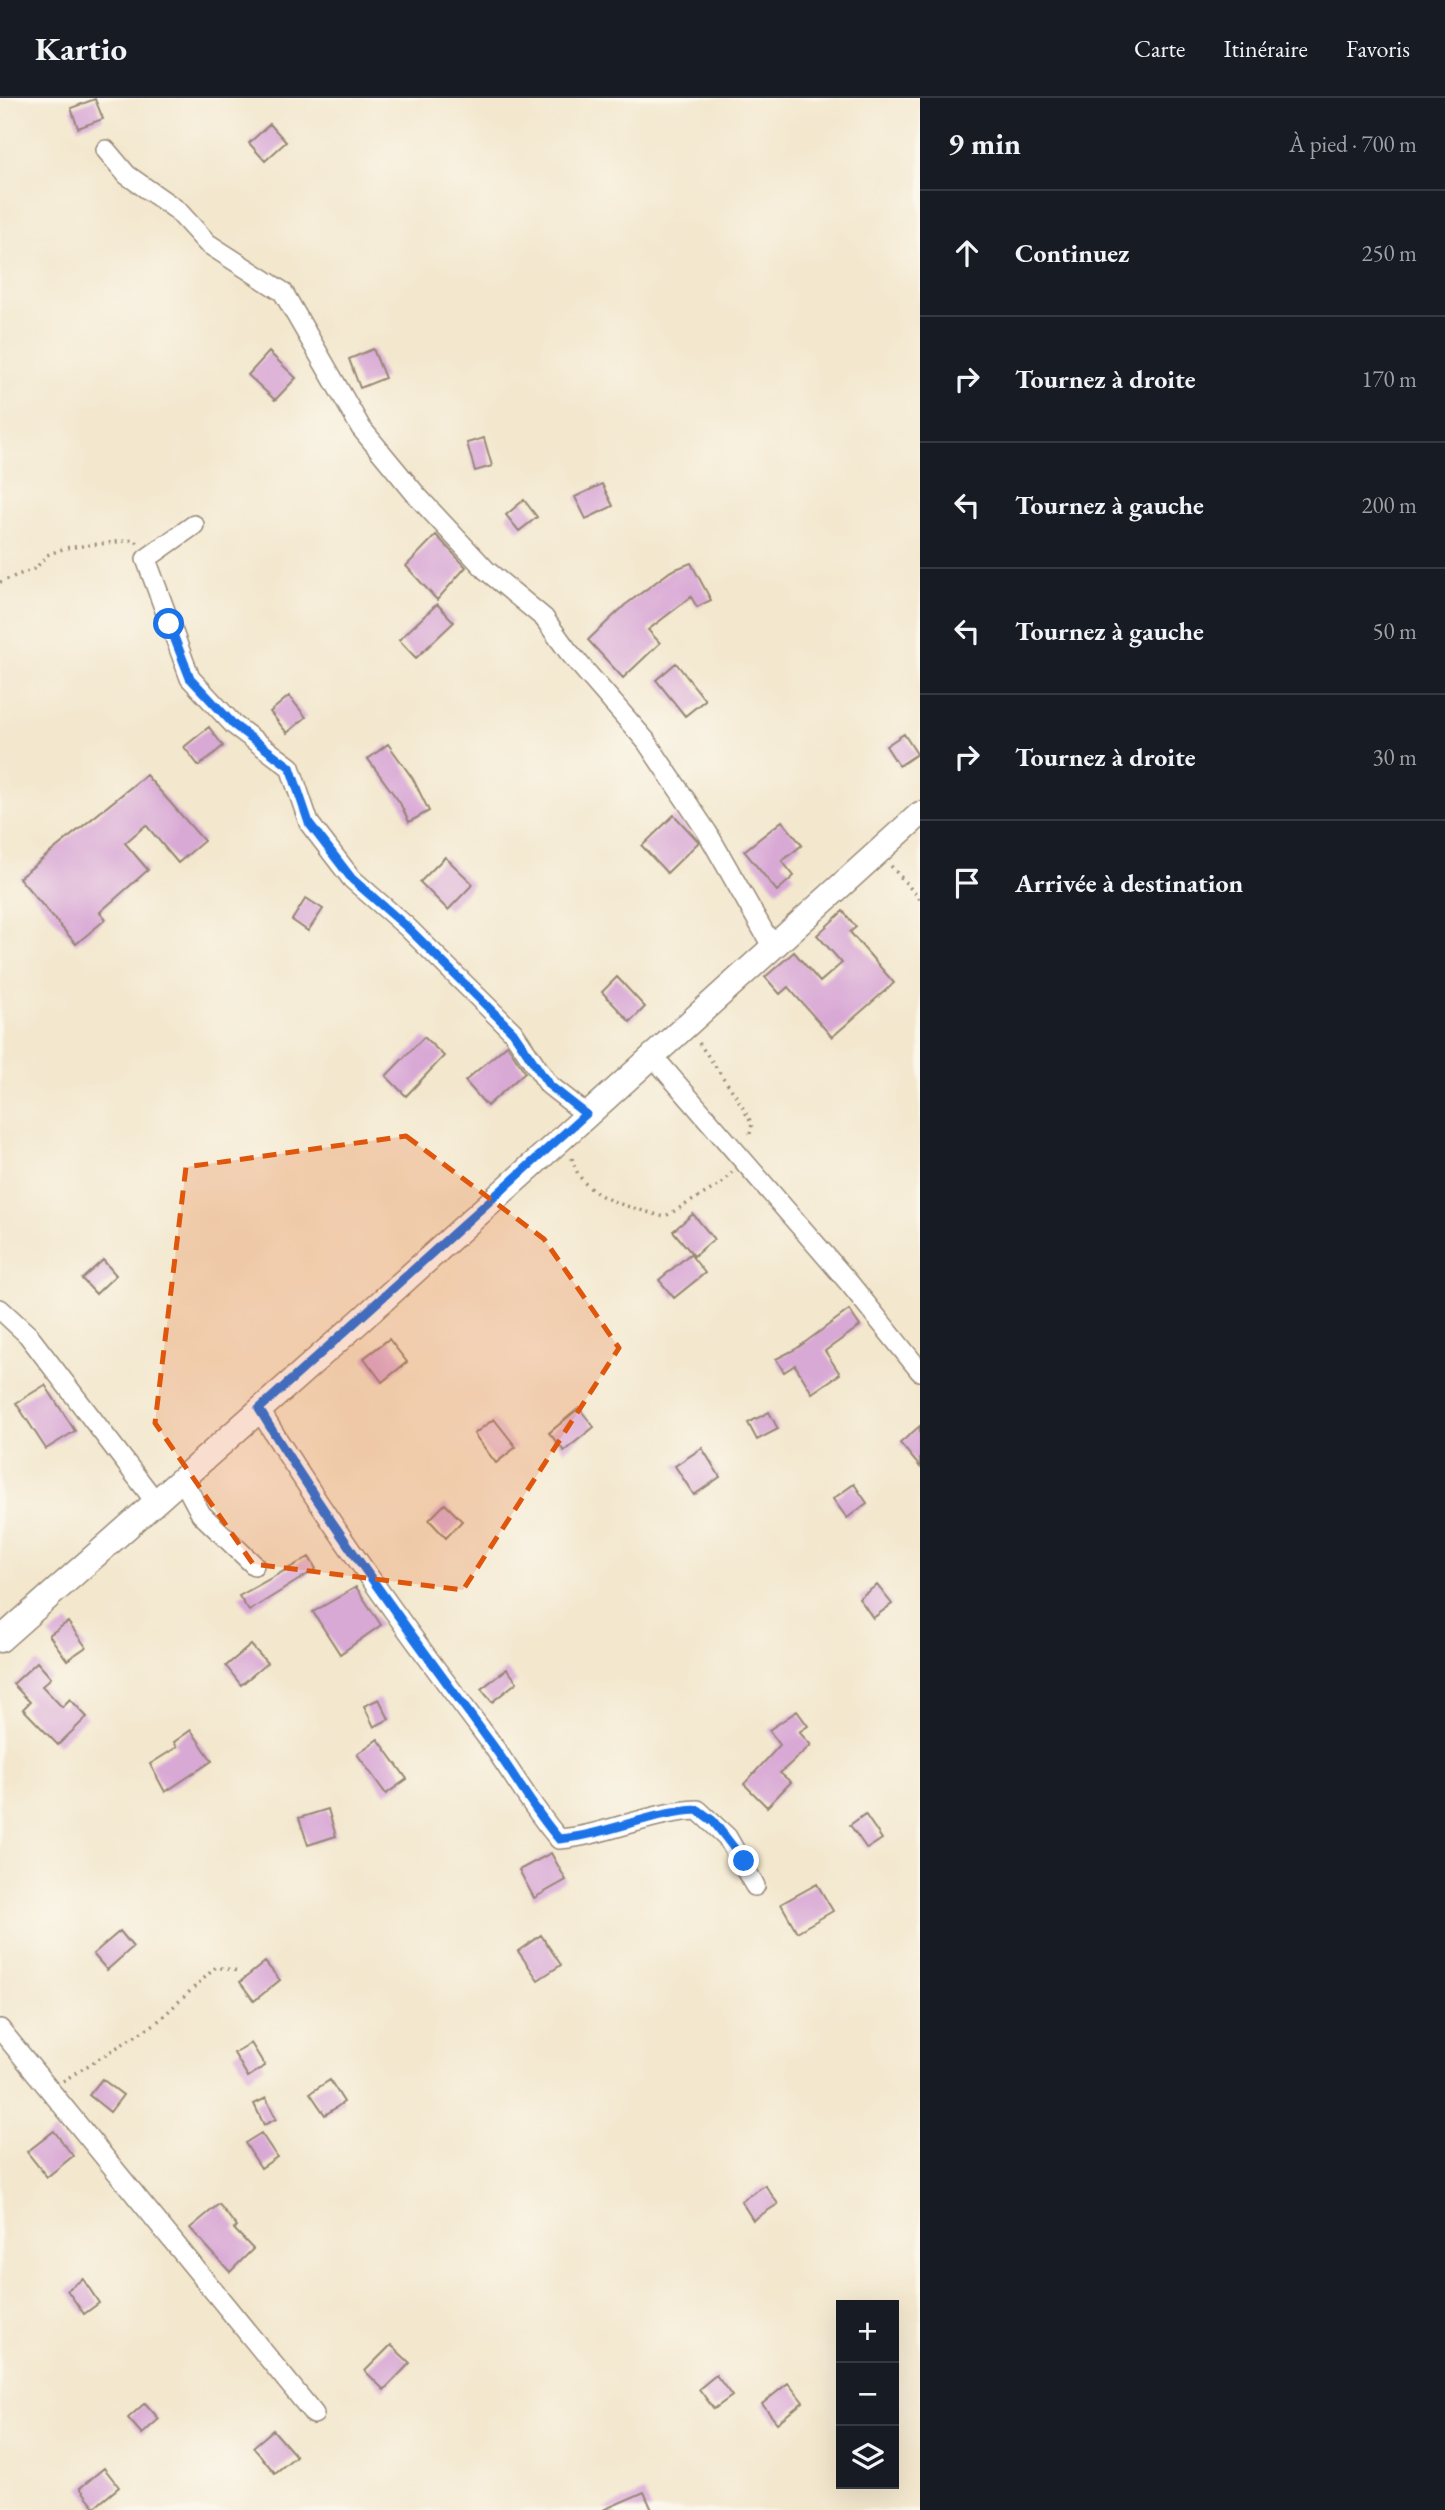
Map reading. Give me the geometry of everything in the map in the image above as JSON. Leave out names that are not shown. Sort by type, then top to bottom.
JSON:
[{"type":"street","points":[[106,149],[127,175],[177,211],[207,243],[283,292],[361,428],[418,497],[486,570],[544,618],[568,651],[646,741],[707,832],[772,946]]},
{"type":"street","points":[[194,525],[146,559],[190,678],[234,725],[290,767],[309,823],[352,879],[407,927],[513,1032],[549,1085],[586,1114]]},
{"type":"street","points":[[0,1640],[920,814]]},
{"type":"street","points":[[651,1054],[920,1371]]},
{"type":"street","points":[[0,1309],[28,1335],[155,1501]]},
{"type":"street","points":[[259,1409],[329,1522],[490,1742],[540,1817],[559,1839],[581,1837],[652,1817],[698,1810],[727,1837],[744,1861],[755,1885]]},
{"type":"street","points":[[182,1478],[201,1514],[254,1565]]},
{"type":"street","points":[[0,2029],[314,2414]]},
{"type":"path","points":[[0,582],[36,568],[47,555],[65,548],[133,540],[155,552]]},
{"type":"path","points":[[878,851],[920,899]]},
{"type":"path","points":[[566,1132],[575,1169],[586,1186],[609,1202],[664,1217],[721,1184],[743,1160],[752,1124],[686,1023]]},
{"type":"path","points":[[49,2090],[156,2023],[216,1967],[239,1971]]},
{"type":"highlighted area","points":[[406,1136],[544,1239],[619,1348],[463,1590],[253,1564],[155,1423],[186,1167]]},
{"type":"building","points":[[95,99],[103,119],[78,128],[71,108]]},
{"type":"building","points":[[270,124],[286,142],[265,161],[249,143]]},
{"type":"building","points":[[373,349],[385,378],[360,388],[349,359]]},
{"type":"building","points":[[269,352],[296,378],[275,400],[248,375]]},
{"type":"building","points":[[484,438],[492,466],[475,471],[467,443]]},
{"type":"building","points":[[602,484],[613,506],[586,519],[575,497]]},
{"type":"building","points":[[524,500],[537,517],[519,531],[506,515]]},
{"type":"building","points":[[436,535],[466,567],[437,600],[406,566]]},
{"type":"building","points":[[691,563],[711,600],[697,607],[691,597],[648,630],[660,643],[623,678],[588,640],[625,605],[671,571]]},
{"type":"building","points":[[437,604],[454,622],[416,658],[399,640]]},
{"type":"building","points":[[676,663],[705,700],[685,716],[656,680]]},
{"type":"building","points":[[289,696],[306,717],[287,733],[270,712]]},
{"type":"building","points":[[209,727],[223,746],[199,766],[184,747]]},
{"type":"building","points":[[904,734],[917,754],[899,766],[886,746]]},
{"type":"building","points":[[388,744],[413,779],[429,811],[409,822],[400,803],[368,759]]},
{"type":"building","points":[[146,775],[204,841],[178,863],[146,825],[125,843],[148,870],[100,912],[106,919],[76,944],[19,878]]},
{"type":"building","points":[[674,815],[699,842],[667,873],[642,846]]},
{"type":"building","points":[[782,821],[802,845],[782,861],[794,876],[777,891],[744,851]]},
{"type":"building","points":[[445,857],[473,884],[448,910],[420,882]]},
{"type":"building","points":[[306,898],[323,909],[308,931],[292,920]]},
{"type":"building","points":[[843,911],[856,927],[850,932],[894,983],[832,1037],[788,987],[780,994],[765,977],[794,952],[820,982],[842,963],[817,935]]},
{"type":"building","points":[[617,977],[645,1007],[630,1022],[602,992]]},
{"type":"building","points":[[424,1037],[444,1056],[406,1096],[386,1076]]},
{"type":"building","points":[[507,1045],[525,1072],[487,1106],[465,1081]]},
{"type":"building","points":[[693,1214],[714,1239],[694,1256],[673,1231]]},
{"type":"building","points":[[690,1254],[705,1273],[674,1298],[659,1280]]},
{"type":"building","points":[[103,1260],[116,1275],[96,1294],[82,1279]]},
{"type":"building","points":[[849,1310],[860,1326],[825,1351],[840,1374],[812,1393],[795,1365],[784,1372],[776,1359],[796,1349]]},
{"type":"building","points":[[389,1339],[407,1362],[382,1382],[364,1358]]},
{"type":"building","points":[[45,1385],[75,1431],[46,1449],[16,1403]]},
{"type":"building","points":[[579,1408],[594,1427],[564,1451],[549,1433]]},
{"type":"building","points":[[769,1412],[778,1429],[757,1440],[748,1423]]},
{"type":"building","points":[[494,1419],[516,1447],[496,1463],[474,1434]]},
{"type":"building","points":[[920,1426],[920,1467],[900,1443]]},
{"type":"building","points":[[702,1448],[720,1477],[694,1495],[675,1466]]},
{"type":"building","points":[[854,1484],[867,1503],[847,1518],[833,1499]]},
{"type":"building","points":[[445,1504],[462,1521],[446,1538],[429,1520]]},
{"type":"building","points":[[309,1557],[316,1569],[249,1611],[239,1596]]},
{"type":"building","points":[[877,1585],[892,1604],[873,1618],[859,1598]]},
{"type":"building","points":[[356,1587],[381,1625],[340,1654],[313,1612]]},
{"type":"building","points":[[68,1622],[86,1647],[67,1660],[49,1635]]},
{"type":"building","points":[[251,1645],[267,1663],[241,1685],[226,1666]]},
{"type":"building","points":[[37,1662],[51,1678],[42,1686],[62,1707],[70,1699],[87,1717],[58,1745],[23,1709],[30,1702],[13,1684]]},
{"type":"building","points":[[507,1669],[517,1682],[492,1702],[481,1689]]},
{"type":"building","points":[[379,1699],[389,1719],[374,1727],[364,1706]]},
{"type":"building","points":[[797,1711],[808,1726],[799,1732],[811,1745],[780,1773],[791,1782],[767,1807],[744,1784],[780,1745],[769,1730]]},
{"type":"building","points":[[191,1730],[212,1761],[165,1792],[150,1764],[177,1747],[174,1742]]},
{"type":"building","points":[[378,1739],[407,1779],[386,1794],[357,1754]]},
{"type":"building","points":[[328,1809],[336,1836],[308,1845],[299,1818]]},
{"type":"building","points":[[865,1814],[882,1839],[867,1849],[850,1825]]},
{"type":"building","points":[[551,1853],[566,1880],[534,1898],[519,1870]]},
{"type":"building","points":[[817,1884],[833,1911],[797,1932],[781,1904]]},
{"type":"building","points":[[120,1931],[133,1947],[107,1970],[93,1954]]},
{"type":"building","points":[[541,1935],[561,1965],[538,1980],[518,1951]]},
{"type":"building","points":[[265,1962],[280,1980],[254,2001],[240,1982]]},
{"type":"building","points":[[251,2043],[265,2066],[248,2077],[234,2053]]},
{"type":"building","points":[[102,2079],[123,2095],[110,2112],[89,2095]]},
{"type":"building","points":[[330,2080],[344,2102],[325,2115],[310,2093]]},
{"type":"building","points":[[266,2098],[276,2119],[264,2125],[254,2104]]},
{"type":"building","points":[[54,2131],[73,2156],[47,2177],[27,2152]]},
{"type":"building","points":[[261,2133],[277,2157],[261,2168],[245,2143]]},
{"type":"building","points":[[765,2185],[778,2204],[753,2220],[741,2201]]},
{"type":"building","points":[[219,2204],[237,2227],[234,2229],[253,2249],[230,2272],[190,2228]]},
{"type":"building","points":[[83,2279],[99,2303],[84,2314],[67,2290]]},
{"type":"building","points":[[391,2345],[410,2363],[384,2390],[365,2371]]},
{"type":"building","points":[[716,2375],[732,2396],[714,2409],[699,2389]]},
{"type":"building","points":[[788,2383],[803,2402],[777,2423],[762,2404]]},
{"type":"building","points":[[145,2403],[159,2419],[142,2434],[128,2418]]},
{"type":"building","points":[[273,2430],[296,2456],[275,2473],[253,2447]]},
{"type":"building","points":[[104,2468],[119,2487],[95,2507],[80,2488]]},
{"type":"building","points":[[644,2492],[652,2510],[603,2510]]},
{"type":"route","points":[[169,624],[190,678],[234,725],[270,755],[290,767],[309,823],[352,879],[407,927],[513,1032],[549,1085],[586,1114],[360,1321],[259,1409],[329,1522],[415,1637],[540,1817],[559,1839],[581,1837],[652,1817],[698,1810],[713,1821],[744,1861]]}]
